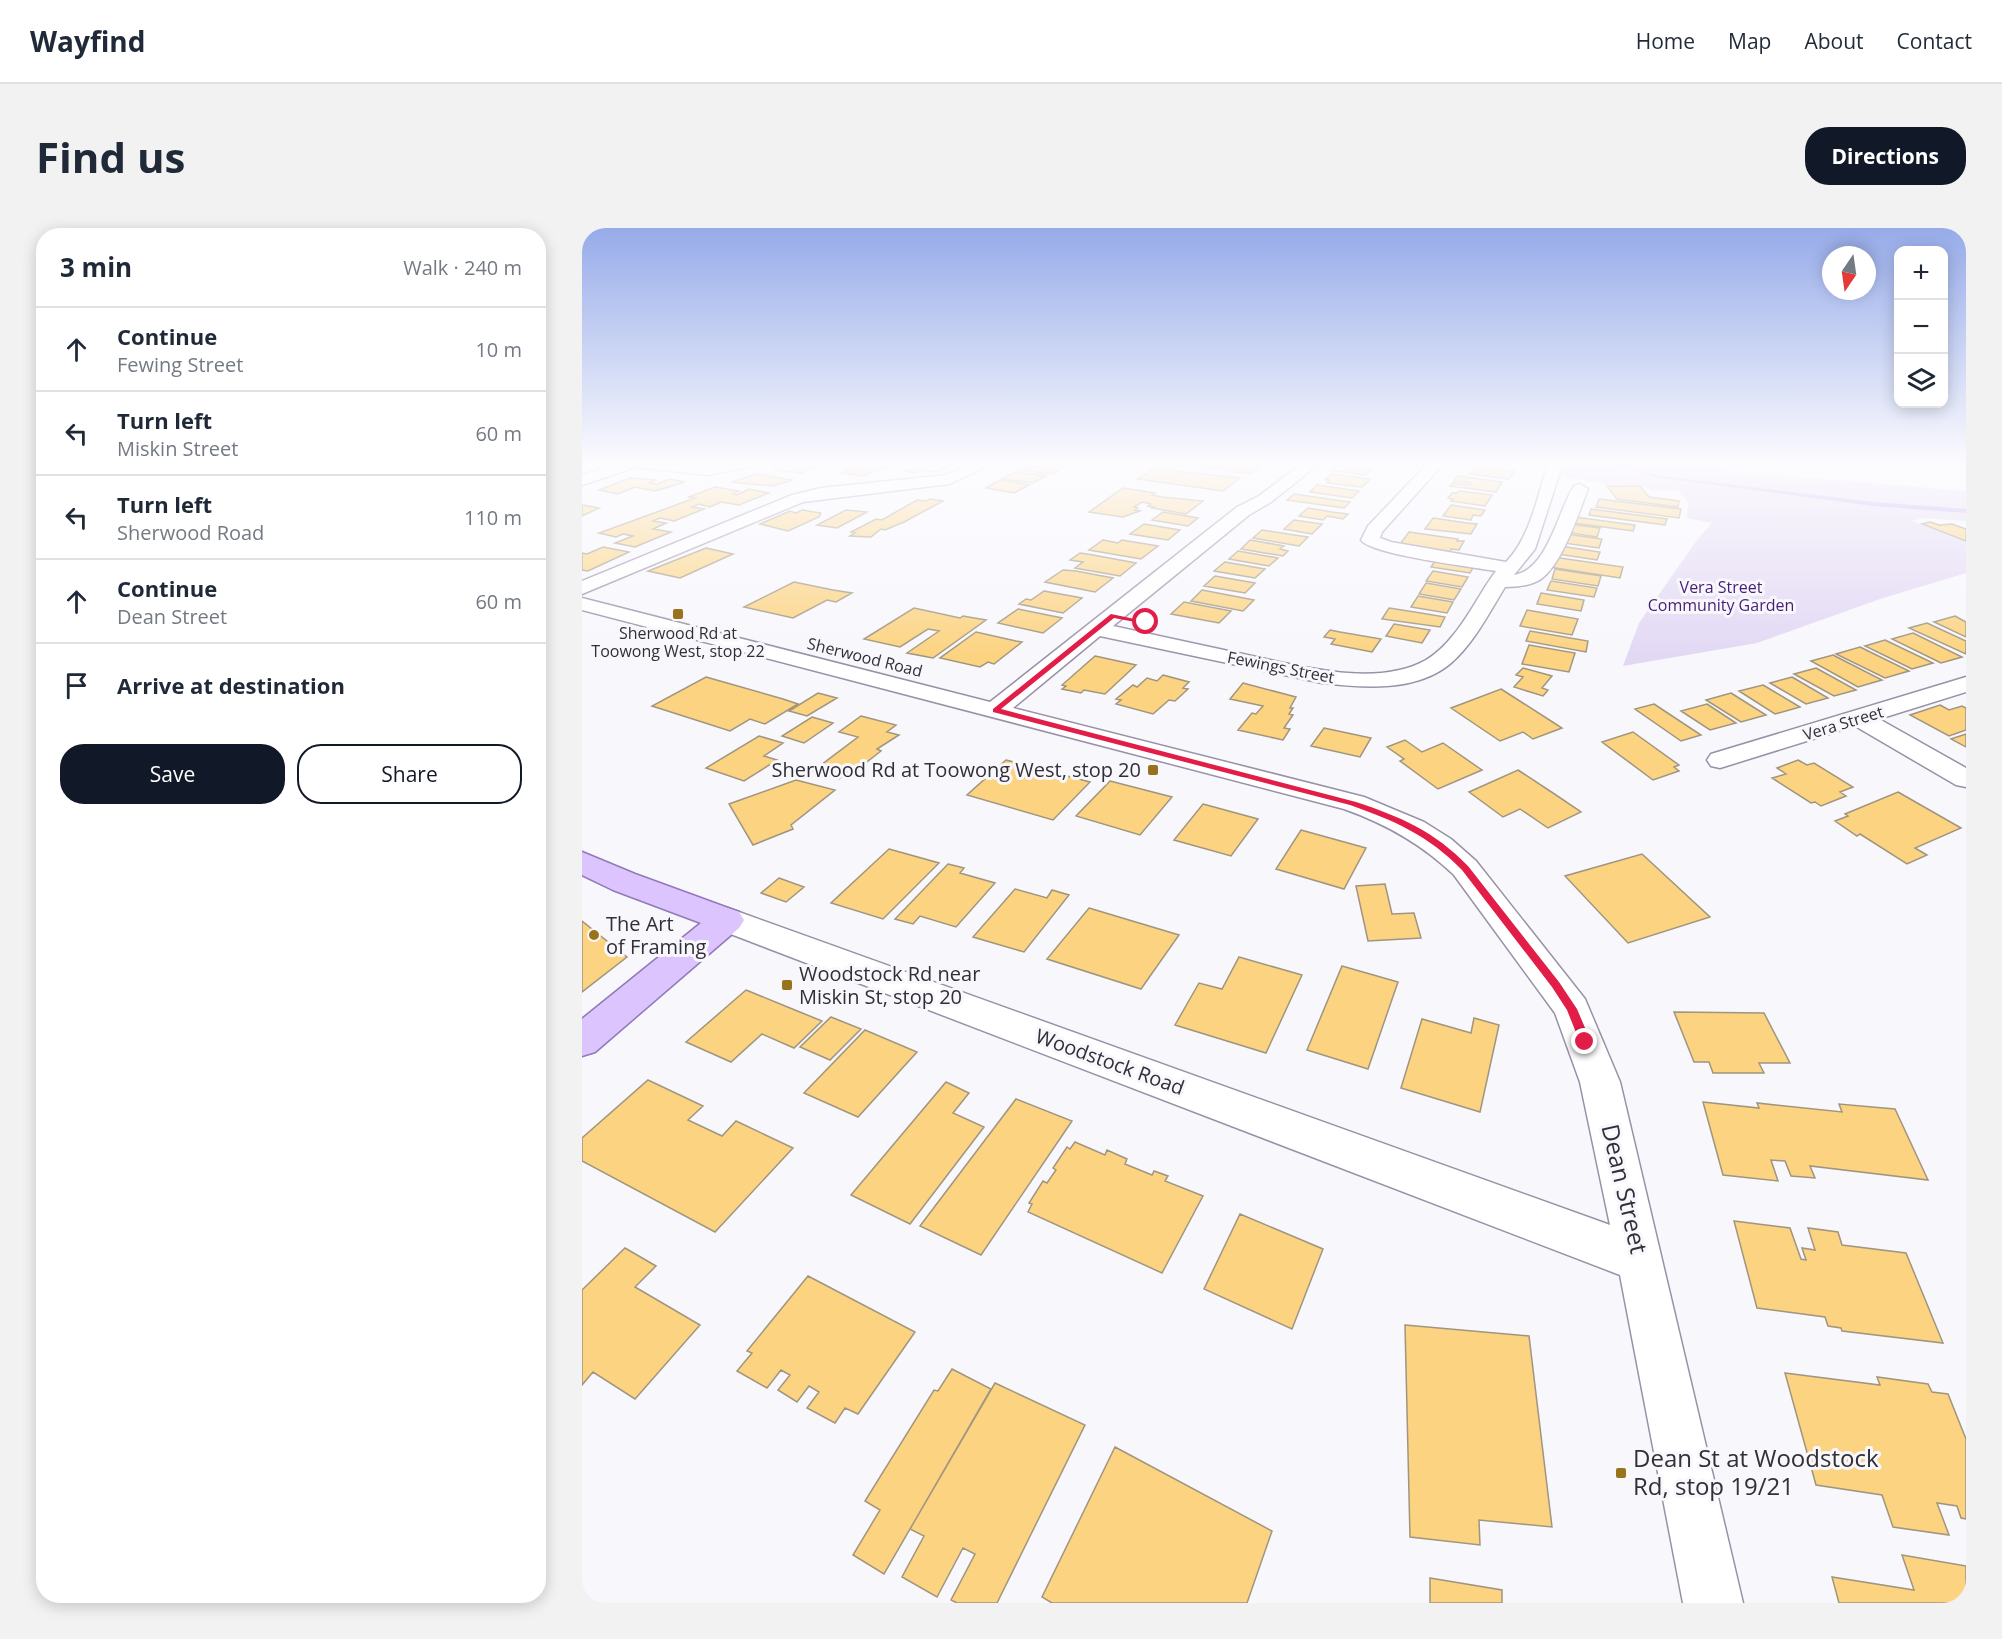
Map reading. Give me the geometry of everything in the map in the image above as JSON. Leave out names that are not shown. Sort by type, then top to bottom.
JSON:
[{"type":"main road","name":"Woodstock Road","points":[[582,862],[634,886],[727,920]]},
{"type":"main road","points":[[582,1041],[727,920]]},
{"type":"street","points":[[582,588],[728,527]]},
{"type":"street","points":[[985,707],[1105,622],[1223,527]]},
{"type":"street","points":[[1377,527],[1370,540],[1387,547],[1524,579],[1541,570],[1563,527]]},
{"type":"street","name":"Fewings Street","points":[[1105,622],[1306,674],[1362,680],[1392,678],[1419,671],[1446,655],[1504,575],[1526,549],[1534,527]]},
{"type":"street","points":[[1504,575],[1502,559],[1513,533]]},
{"type":"street","name":"Sherwood Road","points":[[582,604],[735,644],[794,641],[837,649],[960,681],[977,692],[985,707]]},
{"type":"street","points":[[1105,622],[1262,646]]},
{"type":"street","name":"Vera Street","points":[[1720,760],[1966,684]]},
{"type":"street","name":"Dean Street","points":[[985,707],[1353,803],[1401,820],[1420,831],[1451,854],[1465,868],[1572,1009],[1600,1082],[1641,1259],[1713,1603]]},
{"type":"street","points":[[1858,718],[1966,779]]},
{"type":"street","name":"Woodstock Road","points":[[727,920],[1641,1259]]},
{"type":"green space","name":"Vera Street Community Garden","points":[[1708,527],[1928,527],[1966,542],[1966,573],[1880,599],[1757,643],[1623,666],[1639,623]]},
{"type":"building","points":[[615,527],[657,527],[653,529],[671,532],[635,547],[615,543],[633,536],[623,534],[616,537],[599,533]]},
{"type":"building","points":[[773,527],[796,527],[788,531]]},
{"type":"building","points":[[860,527],[892,527],[881,529],[871,537],[850,536],[855,533],[851,532]]},
{"type":"building","points":[[1140,527],[1180,530],[1168,540],[1130,534]]},
{"type":"building","points":[[1286,527],[1319,527],[1312,534],[1284,529]]},
{"type":"building","points":[[1426,527],[1475,527],[1471,534],[1425,529]]},
{"type":"building","points":[[1567,527],[1600,528],[1597,537],[1565,532]]},
{"type":"building","points":[[1604,527],[1634,527],[1633,531]]},
{"type":"building","points":[[1930,527],[1966,529],[1966,541]]},
{"type":"building","points":[[1262,530],[1308,537],[1299,546],[1253,538]]},
{"type":"building","points":[[1409,532],[1464,541],[1459,550],[1451,549],[1450,552],[1400,544]]},
{"type":"building","points":[[1566,534],[1602,539],[1599,548],[1563,543]]},
{"type":"building","points":[[1103,540],[1118,543],[1122,540],[1158,546],[1141,559],[1089,550]]},
{"type":"building","points":[[1250,540],[1284,546],[1280,549],[1288,551],[1283,556],[1241,549]]},
{"type":"building","points":[[1560,546],[1600,552],[1597,560],[1557,554]]},
{"type":"building","points":[[603,547],[629,552],[588,571],[582,570],[582,553],[587,554]]},
{"type":"building","points":[[706,548],[733,554],[680,578],[648,571]]},
{"type":"building","points":[[1238,551],[1278,558],[1269,566],[1229,559]]},
{"type":"building","points":[[1080,553],[1136,563],[1120,576],[1075,568],[1083,562],[1070,560]]},
{"type":"building","points":[[1553,557],[1623,567],[1620,578],[1549,567]]},
{"type":"building","points":[[1437,558],[1475,564],[1470,573],[1431,567]]},
{"type":"building","points":[[1225,562],[1265,569],[1255,578],[1214,571]]},
{"type":"building","points":[[1555,569],[1601,576],[1598,586],[1552,579]]},
{"type":"building","points":[[1063,570],[1113,578],[1095,592],[1045,582]]},
{"type":"building","points":[[1433,571],[1468,577],[1462,587],[1426,581]]},
{"type":"building","points":[[1215,576],[1255,583],[1245,593],[1204,586]]},
{"type":"building","points":[[1551,581],[1597,588],[1594,597],[1547,590]]},
{"type":"building","points":[[794,582],[852,593],[836,602],[827,600],[793,618],[744,607]]},
{"type":"building","points":[[1426,583],[1461,589],[1454,600],[1419,594]]},
{"type":"building","points":[[1202,590],[1254,600],[1243,611],[1191,601]]},
{"type":"building","points":[[1044,591],[1082,598],[1063,613],[1019,604],[1026,599],[1031,600]]},
{"type":"building","points":[[1541,593],[1584,600],[1581,611],[1537,604]]},
{"type":"building","points":[[1418,596],[1453,602],[1447,613],[1411,607]]},
{"type":"building","points":[[1184,602],[1231,611],[1219,623],[1171,614]]},
{"type":"building","points":[[914,608],[960,618],[963,616],[986,620],[933,658],[907,653],[939,631],[928,629],[900,647],[864,639]]},
{"type":"building","points":[[1389,608],[1445,617],[1440,627],[1382,619]]},
{"type":"building","points":[[1018,609],[1062,618],[1043,633],[998,623]]},
{"type":"building","points":[[1527,610],[1578,619],[1572,635],[1520,626]]},
{"type":"building","points":[[1955,616],[1966,622],[1966,637],[1934,622]]},
{"type":"building","points":[[1927,623],[1966,641],[1966,654],[1909,628]]},
{"type":"building","points":[[1394,624],[1430,630],[1422,643],[1386,636]]},
{"type":"building","points":[[1330,630],[1381,639],[1372,652],[1331,644],[1335,639],[1324,637]]},
{"type":"building","points":[[1530,631],[1588,641],[1586,652],[1526,641]]},
{"type":"building","points":[[976,632],[1022,642],[994,664],[988,662],[980,667],[940,658]]},
{"type":"building","points":[[1913,633],[1962,657],[1941,663],[1892,639]]},
{"type":"building","points":[[1885,640],[1933,663],[1912,669],[1865,646]]},
{"type":"building","points":[[1529,645],[1575,653],[1569,672],[1522,664]]},
{"type":"building","points":[[1860,647],[1909,671],[1885,678],[1836,654]]},
{"type":"building","points":[[1833,655],[1882,680],[1858,687],[1811,661]]},
{"type":"building","points":[[1095,656],[1136,665],[1105,694],[1062,689],[1066,686],[1062,685]]},
{"type":"building","points":[[1523,668],[1552,676],[1542,688],[1548,690],[1543,696],[1514,687],[1523,677],[1516,675]]},
{"type":"building","points":[[1816,668],[1856,690],[1834,696],[1794,674]]},
{"type":"building","points":[[1163,675],[1189,682],[1183,688],[1188,689],[1175,701],[1169,700],[1153,714],[1116,704],[1121,700],[1116,699],[1133,685],[1137,687],[1147,678],[1157,681]]},
{"type":"building","points":[[706,677],[798,704],[765,724],[750,719],[730,731],[652,706]]},
{"type":"building","points":[[1792,677],[1828,698],[1806,704],[1770,683]]},
{"type":"building","points":[[1243,683],[1296,697],[1289,714],[1293,715],[1284,728],[1290,729],[1283,740],[1238,730],[1252,713],[1256,714],[1263,706],[1230,699]]},
{"type":"building","points":[[1763,685],[1800,707],[1775,714],[1739,691]]},
{"type":"building","points":[[1501,689],[1562,728],[1533,739],[1523,732],[1500,741],[1451,708]]},
{"type":"building","points":[[818,693],[837,698],[807,716],[789,711]]},
{"type":"building","points":[[1731,693],[1766,715],[1741,722],[1706,700]]},
{"type":"building","points":[[1654,704],[1701,735],[1681,741],[1635,709]]},
{"type":"building","points":[[1707,704],[1736,723],[1710,730],[1681,711]]},
{"type":"building","points":[[1940,705],[1949,710],[1962,706],[1966,708],[1966,730],[1949,736],[1910,715]]},
{"type":"building","points":[[861,716],[896,725],[887,732],[899,735],[877,749],[881,751],[863,765],[859,764],[839,779],[813,771],[858,737],[839,732]]},
{"type":"building","points":[[812,717],[833,723],[804,743],[782,736]]},
{"type":"building","points":[[1324,728],[1371,738],[1360,757],[1311,746]]},
{"type":"building","points":[[1633,732],[1679,765],[1674,767],[1679,771],[1653,780],[1602,742]]},
{"type":"building","points":[[1966,734],[1966,747],[1951,739]]},
{"type":"building","points":[[759,736],[783,743],[764,756],[777,760],[744,781],[706,768]]},
{"type":"building","points":[[1405,740],[1422,752],[1443,743],[1482,770],[1438,789],[1400,761],[1404,759],[1387,747]]},
{"type":"building","points":[[1006,760],[1090,782],[1053,820],[967,795]]},
{"type":"building","points":[[1798,760],[1807,765],[1814,763],[1853,787],[1840,792],[1846,796],[1821,806],[1815,802],[1811,803],[1772,778],[1786,774],[1777,768]]},
{"type":"building","points":[[1518,770],[1581,812],[1548,828],[1520,809],[1503,817],[1469,792]]},
{"type":"building","points":[[796,780],[835,790],[791,825],[793,829],[753,845],[729,804]]},
{"type":"building","points":[[1110,781],[1172,797],[1140,835],[1076,816]]},
{"type":"building","points":[[1898,792],[1961,828],[1915,848],[1927,855],[1907,864],[1835,821],[1848,816],[1845,814]]},
{"type":"building","points":[[1203,804],[1258,819],[1231,856],[1174,840]]},
{"type":"building","points":[[1301,830],[1366,848],[1344,889],[1276,869]]},
{"type":"building","points":[[889,849],[939,863],[883,919],[831,903]]},
{"type":"building","points":[[1642,854],[1710,917],[1628,943],[1565,876]]},
{"type":"building","points":[[948,864],[964,868],[960,873],[995,883],[956,927],[920,916],[913,924],[895,919]]},
{"type":"building","points":[[779,878],[804,887],[786,902],[761,893]]},
{"type":"building","points":[[1385,884],[1392,914],[1414,913],[1421,938],[1368,941],[1356,886]]},
{"type":"building","points":[[1015,889],[1047,898],[1052,890],[1069,895],[1024,952],[973,937]]},
{"type":"building","points":[[1089,908],[1179,935],[1141,989],[1047,959]]},
{"type":"building","points":[[582,921],[627,957],[582,992]]},
{"type":"building","points":[[1239,957],[1302,975],[1266,1053],[1175,1025],[1199,983],[1222,989]]},
{"type":"building","points":[[1342,966],[1398,982],[1368,1069],[1307,1050]]},
{"type":"building","points":[[746,990],[822,1021],[794,1048],[762,1034],[731,1062],[686,1042]]},
{"type":"building","points":[[1674,1012],[1764,1013],[1790,1063],[1759,1063],[1764,1073],[1713,1073],[1709,1062],[1694,1062]]},
{"type":"building","points":[[831,1017],[861,1029],[830,1060],[800,1047]]},
{"type":"building","points":[[1474,1018],[1499,1025],[1480,1112],[1401,1088],[1422,1019],[1471,1033]]},
{"type":"building","points":[[865,1030],[917,1052],[858,1117],[804,1093]]},
{"type":"building","points":[[648,1080],[703,1106],[688,1120],[722,1136],[736,1121],[793,1148],[715,1232],[582,1161],[582,1138]]},
{"type":"building","points":[[946,1082],[969,1093],[953,1113],[984,1127],[910,1224],[851,1195]]},
{"type":"building","points":[[1016,1099],[1072,1121],[981,1255],[920,1226]]},
{"type":"building","points":[[1703,1102],[1759,1108],[1757,1103],[1842,1112],[1839,1104],[1895,1109],[1928,1180],[1810,1166],[1815,1178],[1791,1176],[1785,1161],[1771,1160],[1778,1181],[1723,1175]]},
{"type":"building","points":[[1075,1142],[1105,1155],[1107,1150],[1127,1159],[1125,1164],[1152,1175],[1154,1171],[1168,1176],[1165,1181],[1203,1196],[1162,1273],[1028,1212],[1032,1204],[1029,1203],[1043,1181],[1047,1183],[1056,1170],[1053,1168],[1067,1147],[1070,1149]]},
{"type":"building","points":[[1240,1214],[1323,1249],[1292,1329],[1204,1289]]},
{"type":"building","points":[[1734,1221],[1790,1228],[1801,1259],[1806,1260],[1802,1248],[1815,1250],[1808,1228],[1838,1232],[1842,1245],[1906,1253],[1943,1343],[1842,1331],[1841,1328],[1828,1326],[1825,1317],[1757,1308]]},
{"type":"building","points":[[625,1248],[656,1266],[635,1287],[700,1325],[635,1399],[593,1372],[582,1385],[582,1290]]},
{"type":"building","points":[[808,1276],[915,1332],[858,1414],[845,1408],[835,1423],[807,1408],[819,1392],[809,1386],[797,1402],[778,1390],[790,1375],[781,1370],[767,1388],[737,1371],[752,1353],[747,1351]]},
{"type":"building","points":[[1405,1325],[1529,1336],[1552,1527],[1479,1520],[1480,1545],[1410,1537]]},
{"type":"building","points":[[952,1369],[991,1389],[884,1574],[853,1555],[880,1510],[865,1501],[934,1390],[938,1391]]},
{"type":"building","points":[[1785,1373],[1880,1385],[1877,1377],[1928,1384],[1932,1392],[1948,1394],[1966,1439],[1966,1519],[1961,1518],[1957,1506],[1937,1503],[1949,1535],[1893,1527],[1882,1495],[1816,1485]]},
{"type":"building","points":[[995,1383],[1085,1425],[997,1603],[957,1603],[951,1600],[975,1554],[963,1548],[937,1597],[902,1577],[924,1536],[910,1529]]},
{"type":"building","points":[[1115,1447],[1272,1531],[1247,1603],[1052,1603],[1042,1597]]},
{"type":"building","points":[[1902,1555],[1966,1566],[1966,1603],[1839,1603],[1832,1577],[1914,1590]]},
{"type":"building","points":[[1430,1578],[1502,1590],[1502,1603],[1430,1603]]},
{"type":"place","name":"Sherwood Rd at Toowong West, stop 22","points":[[678,614]]},
{"type":"place","name":"Sherwood Rd at Toowong West, stop 20","points":[[1153,770]]},
{"type":"place","name":"The Art of Framing","points":[[594,935]]},
{"type":"place","name":"Woodstock Rd near Miskin St, stop 20","points":[[787,985]]},
{"type":"place","name":"Dean St at Woodstock Rd, stop 19/21","points":[[1621,1473]]},
{"type":"route","points":[[1146,622],[1113,616],[995,710],[1353,803],[1401,820],[1436,842],[1465,868],[1556,985],[1572,1009],[1585,1042]]}]
